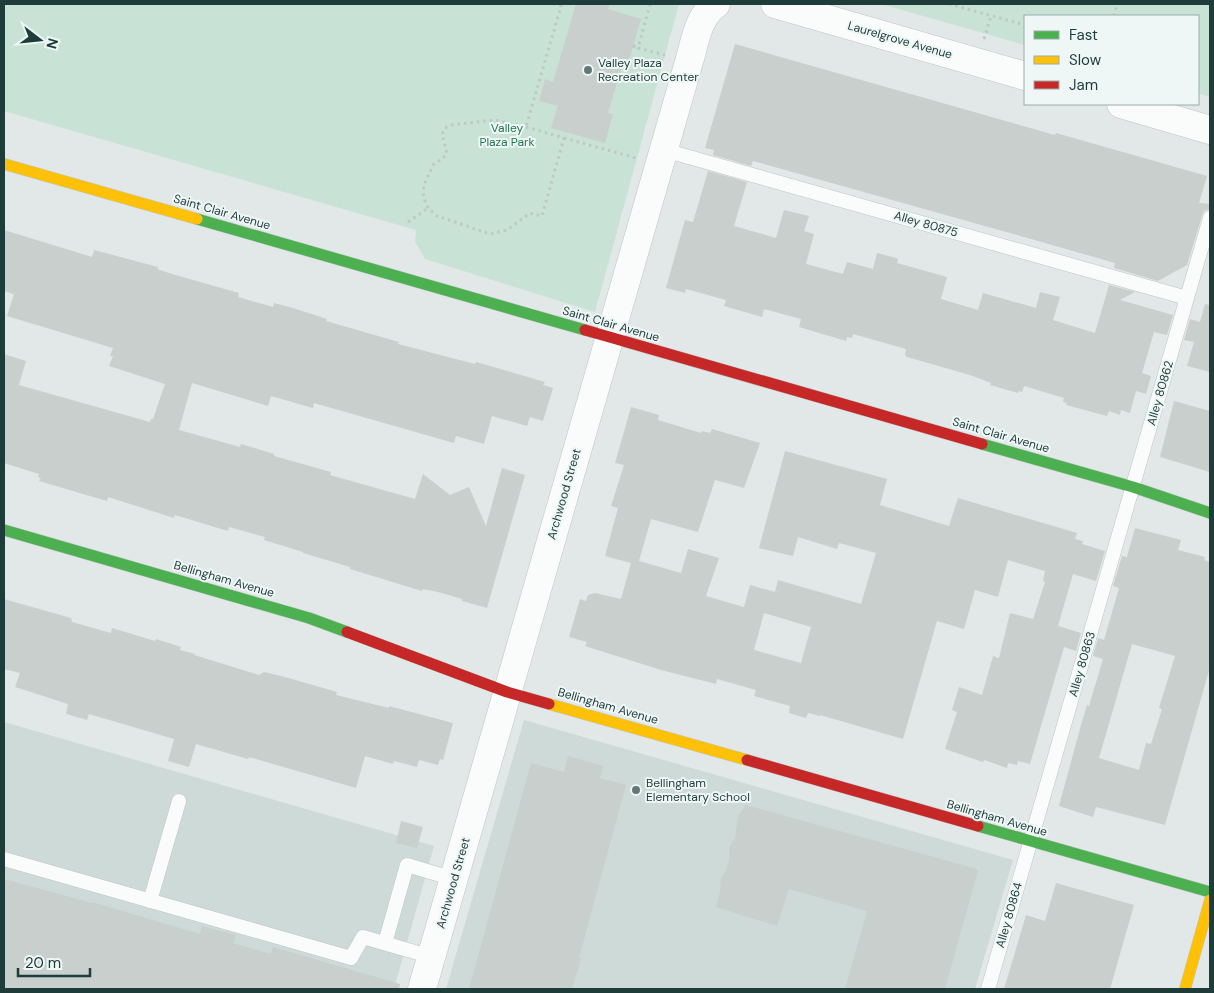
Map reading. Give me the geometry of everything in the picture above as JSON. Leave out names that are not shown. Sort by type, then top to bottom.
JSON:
[{"type":"street","name":"Archwood Street","points":[[422,989],[689,62],[703,18],[709,8],[716,4]]},
{"type":"street","name":"Laurelgrove Avenue","points":[[775,4],[1024,76]]},
{"type":"street","points":[[1124,105],[1210,130]]},
{"type":"street","name":"Saint Clair Avenue","points":[[4,164],[1132,487],[1210,513]]},
{"type":"street","name":"Bellingham Avenue","points":[[4,530],[309,618],[507,692],[1210,892]]},
{"type":"street","points":[[1185,989],[1210,900]]},
{"type":"lane","name":"Alley 80875","points":[[662,157],[1187,298]]},
{"type":"lane","name":"Alley 80862","points":[[1132,487],[1210,218]]},
{"type":"lane","name":"Alley 80863","points":[[1030,841],[1132,487]]},
{"type":"lane","points":[[150,900],[179,800]]},
{"type":"lane","name":"Alley 80864","points":[[988,989],[1030,841]]},
{"type":"lane","points":[[4,859],[351,958],[363,937],[432,956]]},
{"type":"lane","points":[[385,943],[407,865],[454,879]]},
{"type":"path","points":[[526,127],[561,6],[554,4]]},
{"type":"path","points":[[638,48],[650,4]]},
{"type":"path","points":[[949,4],[1024,26]]},
{"type":"path","points":[[633,46],[689,62]]},
{"type":"path","points":[[564,138],[542,216],[530,214],[506,230],[490,234],[436,216],[428,208],[423,193],[424,185],[434,165],[444,158],[447,153],[442,134],[445,128],[452,124],[495,120],[564,138],[662,157]]},
{"type":"path","points":[[408,222],[428,208]]},
{"type":"shaded area","name":"Bellingham Elementary School","points":[[524,720],[1013,860],[975,989],[446,989]]},
{"type":"shaded area","points":[[4,722],[434,846],[394,989],[4,989]]},
{"type":"green space","name":"Valley Plaza Park","points":[[4,4],[679,4],[595,312],[425,259],[415,241],[416,230],[4,111]]},
{"type":"green space","points":[[881,4],[1210,4],[1210,97],[1199,93],[1199,15],[1024,15],[1024,45]]},
{"type":"building","name":"Valley Plaza Recreation Center","points":[[576,4],[610,4],[608,9],[641,19],[629,60],[624,59],[608,113],[613,114],[605,143],[551,128],[558,106],[539,101],[545,79],[553,82]]},
{"type":"building","points":[[735,44],[1207,176],[1199,203],[1210,204],[1210,209],[1204,211],[1187,265],[1158,281],[1114,268],[1115,263],[1017,235],[753,161],[751,166],[713,155],[714,150],[705,148]]},
{"type":"building","points":[[708,171],[747,182],[734,226],[776,238],[784,210],[809,216],[804,231],[814,234],[806,264],[843,274],[847,262],[873,269],[877,253],[898,259],[897,263],[947,277],[941,299],[978,310],[983,293],[1036,308],[1040,292],[1060,297],[1053,320],[1095,333],[1109,285],[1135,292],[1120,300],[1173,315],[1167,335],[1154,332],[1142,373],[1151,376],[1146,394],[1136,391],[1130,413],[1121,410],[1120,415],[1109,411],[1107,416],[1066,405],[1067,403],[1063,402],[1064,398],[1024,386],[1022,392],[1019,391],[1018,393],[990,385],[991,383],[970,375],[907,357],[905,355],[906,349],[853,334],[852,338],[847,337],[846,341],[799,327],[801,319],[764,309],[762,317],[724,306],[726,300],[686,289],[685,293],[666,288],[685,220],[693,222]]},
{"type":"building","points":[[4,230],[92,257],[94,250],[158,267],[157,269],[172,274],[239,293],[238,297],[273,307],[274,303],[293,308],[327,319],[326,321],[399,342],[398,344],[475,364],[476,362],[545,382],[543,385],[553,388],[543,421],[530,417],[527,426],[492,416],[484,444],[456,436],[454,443],[314,403],[313,408],[271,396],[268,406],[192,383],[179,430],[240,447],[241,444],[274,454],[274,456],[331,472],[330,475],[415,499],[423,474],[450,495],[469,487],[486,526],[502,468],[525,475],[487,608],[438,592],[423,589],[422,591],[350,569],[350,567],[264,540],[265,537],[229,527],[228,531],[175,515],[174,518],[108,497],[107,501],[39,481],[41,478],[38,477],[39,474],[4,463],[4,354],[26,361],[19,385],[150,422],[153,419],[165,384],[109,366],[113,356],[110,356],[113,348],[7,316],[14,294],[4,291]]},
{"type":"building","points":[[1205,304],[1210,305],[1210,372],[1187,366],[1194,342],[1184,340],[1190,319],[1200,322]]},
{"type":"building","points":[[1174,401],[1210,411],[1210,472],[1160,457]]},
{"type":"building","points":[[631,407],[659,415],[658,420],[701,433],[702,431],[710,433],[712,429],[760,443],[744,488],[715,480],[698,532],[651,519],[639,561],[681,573],[688,549],[719,558],[706,596],[744,607],[750,585],[775,592],[778,580],[861,604],[876,553],[839,543],[837,549],[798,537],[793,556],[759,548],[785,451],[887,479],[880,505],[949,526],[958,498],[1077,533],[1075,539],[1083,541],[1082,544],[1105,551],[1096,581],[1073,574],[1058,626],[1081,633],[1076,651],[1064,647],[1030,764],[1018,761],[1017,765],[1008,763],[1007,768],[945,749],[957,712],[952,710],[959,687],[982,695],[993,656],[999,658],[1010,613],[1033,619],[1045,582],[1043,581],[1045,571],[1008,560],[998,597],[975,590],[964,629],[937,621],[903,739],[820,715],[808,713],[806,718],[789,713],[790,706],[754,696],[756,690],[717,679],[716,684],[661,670],[585,646],[587,642],[569,637],[580,599],[586,601],[588,595],[595,593],[621,599],[631,563],[605,556],[618,508],[611,506],[624,465],[615,463]],"holes":[[[764,613],[811,627],[801,663],[754,650]]]},
{"type":"building","points":[[1135,528],[1181,540],[1178,550],[1205,557],[1204,560],[1210,562],[1210,667],[1165,825],[1096,807],[1093,817],[1059,806],[1081,725],[1087,705],[1089,706],[1103,659],[1093,656],[1098,638],[1104,640],[1119,588],[1113,586],[1122,556],[1127,557]],"holes":[[[1132,644],[1175,656],[1159,708],[1162,709],[1151,744],[1146,743],[1139,770],[1099,758]]]},
{"type":"building","points":[[4,599],[71,618],[72,622],[111,633],[112,628],[155,641],[156,639],[181,647],[180,650],[194,655],[259,675],[264,672],[285,677],[337,692],[336,695],[389,708],[389,706],[453,723],[443,760],[440,759],[438,765],[419,760],[417,767],[394,761],[393,764],[365,756],[356,788],[249,757],[248,759],[196,744],[189,767],[168,761],[174,739],[89,714],[87,720],[66,714],[68,704],[15,687],[20,673],[4,669]]},
{"type":"building","points":[[568,756],[603,766],[600,778],[626,785],[572,989],[469,989],[531,763],[564,772]]},
{"type":"building","points":[[746,805],[977,869],[945,989],[845,989],[867,911],[789,889],[777,926],[716,907],[721,878],[729,860],[729,848],[735,838],[738,816]]},
{"type":"building","points":[[401,821],[423,827],[417,848],[396,843]]},
{"type":"building","points":[[4,879],[92,902],[200,934],[202,926],[236,935],[233,943],[271,954],[273,947],[400,984],[399,989],[4,989]]},
{"type":"building","points":[[1056,883],[1134,905],[1110,989],[1004,989],[1026,915],[1045,921]]},
{"type":"traffic: fast","points":[[197,219],[585,330]]},
{"type":"traffic: fast","points":[[982,444],[1133,487],[1210,513]]},
{"type":"traffic: fast","points":[[4,530],[309,618],[347,632]]},
{"type":"traffic: fast","points":[[978,826],[1210,892]]},
{"type":"traffic: slow","points":[[4,164],[197,219]]},
{"type":"traffic: slow","points":[[549,704],[747,760]]},
{"type":"traffic: slow","points":[[1185,989],[1210,900]]},
{"type":"traffic: jam","points":[[585,330],[982,444]]},
{"type":"traffic: jam","points":[[347,632],[507,692],[549,704]]},
{"type":"traffic: jam","points":[[747,760],[978,826]]},
{"type":"place","name":"Valley Plaza Recreation Center","points":[[588,70]]},
{"type":"place","name":"Bellingham Elementary School","points":[[636,790]]}]
